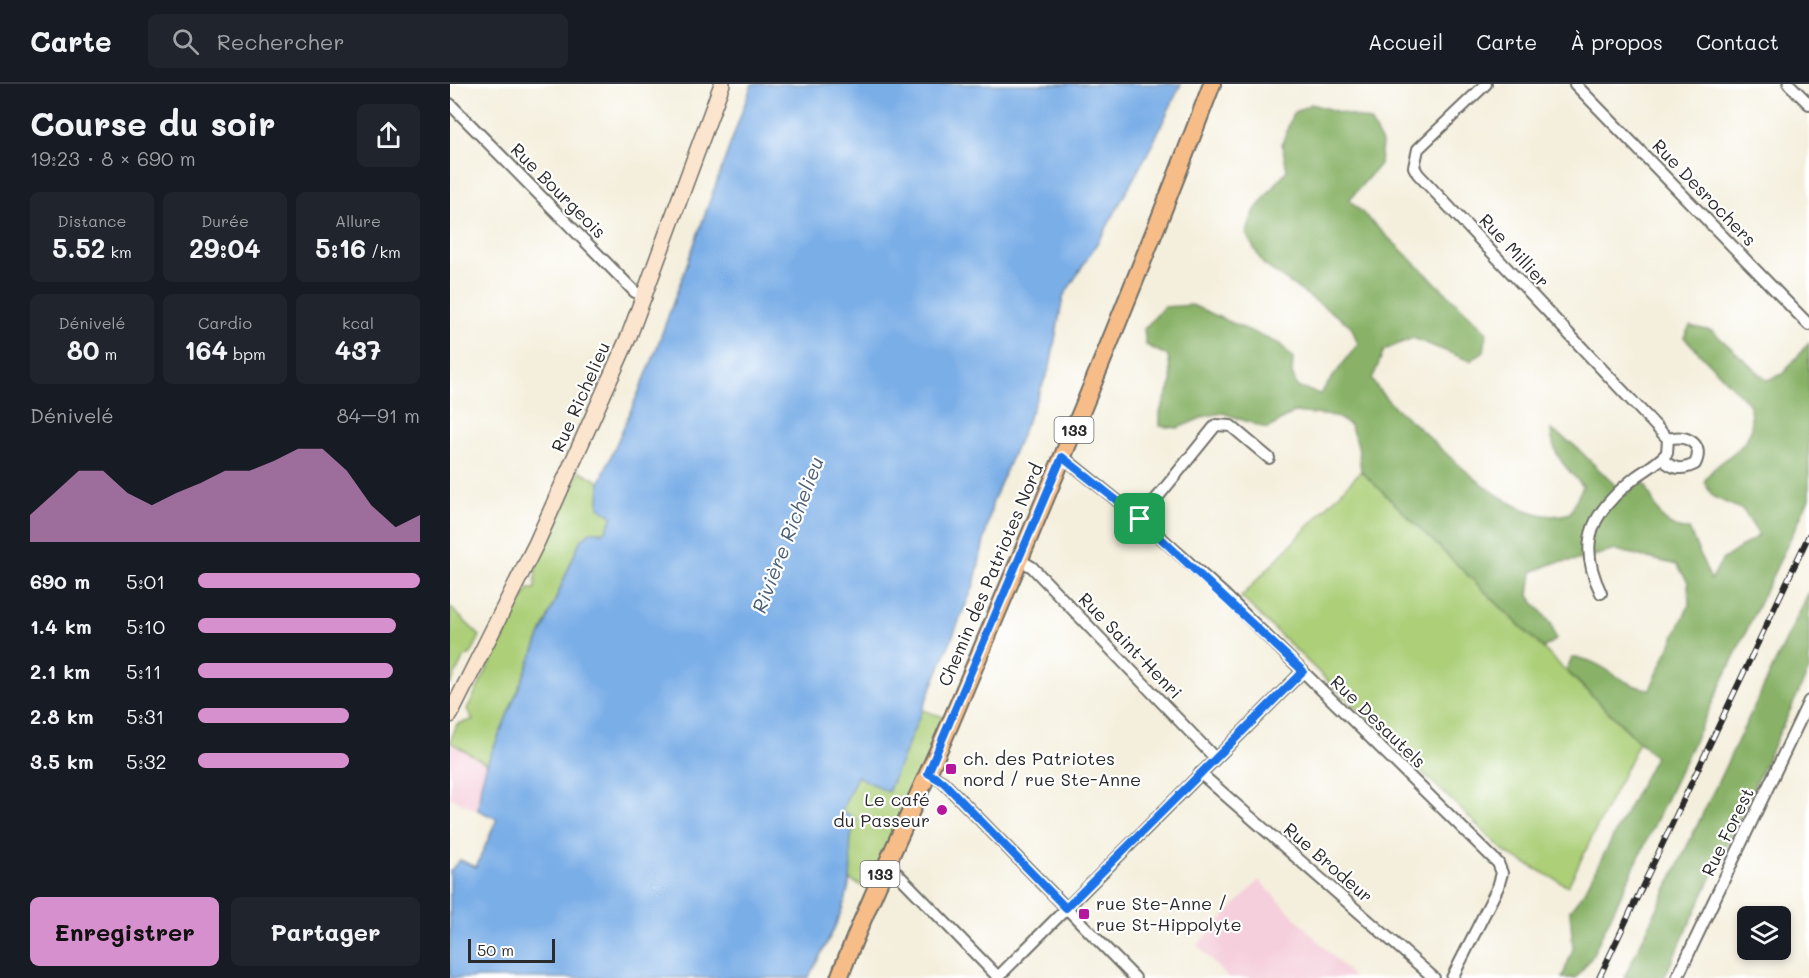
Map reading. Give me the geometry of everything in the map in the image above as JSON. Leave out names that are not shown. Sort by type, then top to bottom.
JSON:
[{"type":"main road","name":"Rue Richelieu","points":[[450,715],[537,542],[646,297],[722,84]]},
{"type":"main road","name":"Chemin des Patriotes Nord","points":[[839,978],[886,861],[928,773],[1020,560],[1158,226],[1212,84]]},
{"type":"street","name":"Rue Millier","points":[[1486,84],[1418,150],[1414,166],[1418,174],[1668,440]]},
{"type":"street","name":"Rue Desrochers","points":[[1575,84],[1809,325]]},
{"type":"street","points":[[1790,84],[1809,104]]},
{"type":"street","name":"Rue Bourgeois","points":[[450,104],[635,292],[646,297]]},
{"type":"street","points":[[1140,519],[1216,425],[1231,426],[1269,458]]},
{"type":"street","points":[[1601,593],[1589,569],[1588,549],[1600,513],[1620,490],[1662,459],[1667,453],[1668,440],[1684,437],[1697,446],[1699,456],[1695,464],[1679,469],[1662,459]]},
{"type":"street","name":"Rue Desautels","points":[[1062,457],[1140,519],[1303,671],[1495,859],[1502,873],[1498,887],[1452,978]]},
{"type":"street","name":"Rue Saint-Henri","points":[[1020,560],[1032,567],[1215,758]]},
{"type":"street","points":[[886,861],[999,977],[1303,671]]},
{"type":"street","name":"Rue Forest","points":[[1677,978],[1809,701]]},
{"type":"street","points":[[928,773],[943,782],[1135,978]]},
{"type":"street","name":"Rue Brodeur","points":[[1200,773],[1434,978]]},
{"type":"shaded area","points":[[450,742],[487,764],[477,811],[450,797]]},
{"type":"shaded area","points":[[1259,880],[1354,978],[1228,978],[1197,945]]},
{"type":"green space","points":[[1311,104],[1370,121],[1382,143],[1380,164],[1349,200],[1487,332],[1484,351],[1470,361],[1413,338],[1384,350],[1372,380],[1388,401],[1451,458],[1469,474],[1510,503],[1531,512],[1551,516],[1570,513],[1583,486],[1557,454],[1551,430],[1573,444],[1625,495],[1643,480],[1664,520],[1679,528],[1689,529],[1711,580],[1722,560],[1759,535],[1743,510],[1713,497],[1704,482],[1715,468],[1736,451],[1748,437],[1751,429],[1750,405],[1684,337],[1690,326],[1712,331],[1767,380],[1783,374],[1809,342],[1809,499],[1591,958],[1576,978],[1562,978],[1573,949],[1570,910],[1584,892],[1655,757],[1566,670],[1572,658],[1583,659],[1629,683],[1650,689],[1689,605],[1688,582],[1677,565],[1616,550],[1578,560],[1554,563],[1532,572],[1529,596],[1552,625],[1556,640],[1543,648],[1361,471],[1358,445],[1350,425],[1335,416],[1294,412],[1268,429],[1223,413],[1206,416],[1178,428],[1160,426],[1160,412],[1172,382],[1168,356],[1146,345],[1144,329],[1164,307],[1192,305],[1280,344],[1293,358],[1292,373],[1297,387],[1320,394],[1358,344],[1351,326],[1263,264],[1246,234],[1255,210],[1287,170],[1282,144],[1293,113]]},
{"type":"green space","points":[[580,471],[600,482],[599,507],[613,517],[605,532],[569,567],[487,764],[450,742],[457,724],[473,720],[467,709],[528,589],[535,589],[536,565]]},
{"type":"green space","points":[[1361,471],[1639,742],[1568,886],[1506,853],[1241,597]]},
{"type":"green space","points":[[1809,592],[1809,670],[1664,978],[1624,978]]},
{"type":"green space","points":[[450,607],[480,636],[471,654],[464,657],[450,685]]},
{"type":"green space","points":[[922,710],[947,718],[868,889],[850,880],[849,838],[856,820],[842,810],[857,775],[888,792]]},
{"type":"water","name":"Rivière Richelieu","points":[[752,84],[1181,84],[1152,145],[1104,232],[1063,297],[1050,367],[993,501],[974,585],[888,792],[857,776],[842,810],[856,820],[851,836],[850,879],[844,905],[808,978],[450,978],[450,871],[460,860],[476,867],[497,819],[478,810],[481,784],[487,764],[580,541],[590,532],[605,532],[613,517],[599,507],[600,482],[652,361]]},
{"type":"railway","points":[[1599,978],[1809,535]]},
{"type":"place","name":"ch. des Patriotes nord / rue Ste-Anne","points":[[951,769]]},
{"type":"place","name":"Le café du Passeur","points":[[942,810]]},
{"type":"place","name":"rue Ste-Anne / rue St-Hippolyte","points":[[1084,914]]},
{"type":"route","points":[[1062,457],[1095,480],[1140,519],[1225,595],[1303,671],[1066,908],[943,782],[928,773],[1062,457]]}]
